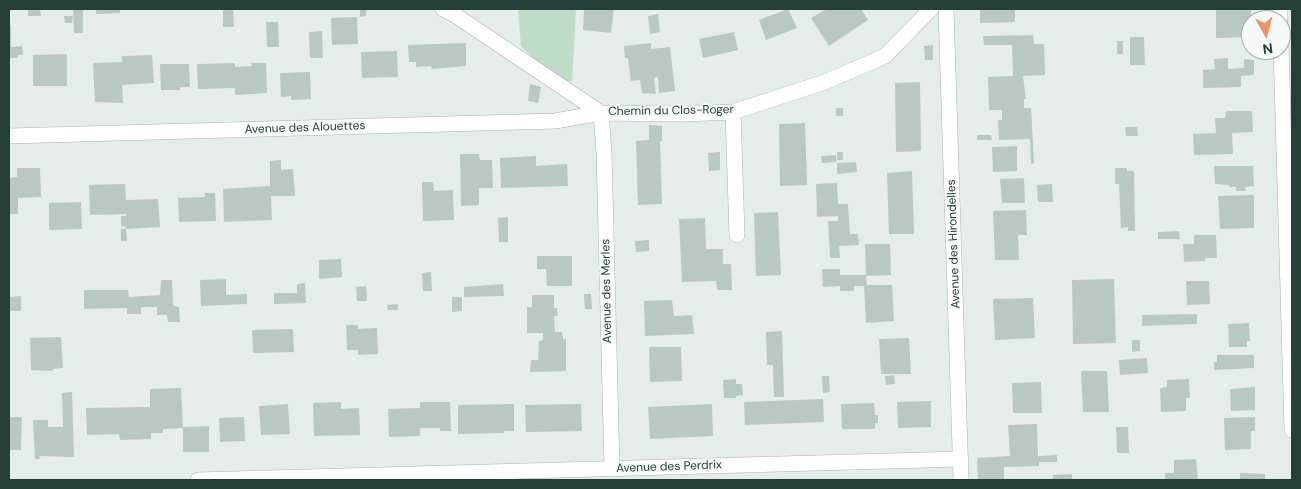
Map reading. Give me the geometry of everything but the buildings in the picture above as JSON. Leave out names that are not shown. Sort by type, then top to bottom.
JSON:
[{"type":"street","name":"Chemin du Clos-Roger","points":[[443,9],[455,15],[601,112],[685,114],[733,112],[826,82],[885,56],[931,9]]},
{"type":"street","name":"Avenue des Hirondelles","points":[[946,9],[961,480]]},
{"type":"street","points":[[1281,60],[1292,430]]},
{"type":"street","name":"Avenue des Alouettes","points":[[9,136],[555,121],[601,112]]},
{"type":"street","name":"Avenue des Merles","points":[[601,112],[604,153],[612,469]]},
{"type":"street","points":[[733,112],[737,235]]},
{"type":"street","name":"Avenue des Perdrix","points":[[198,480],[961,459]]},
{"type":"green space","points":[[518,9],[576,9],[572,81],[558,83],[521,46]]}]
